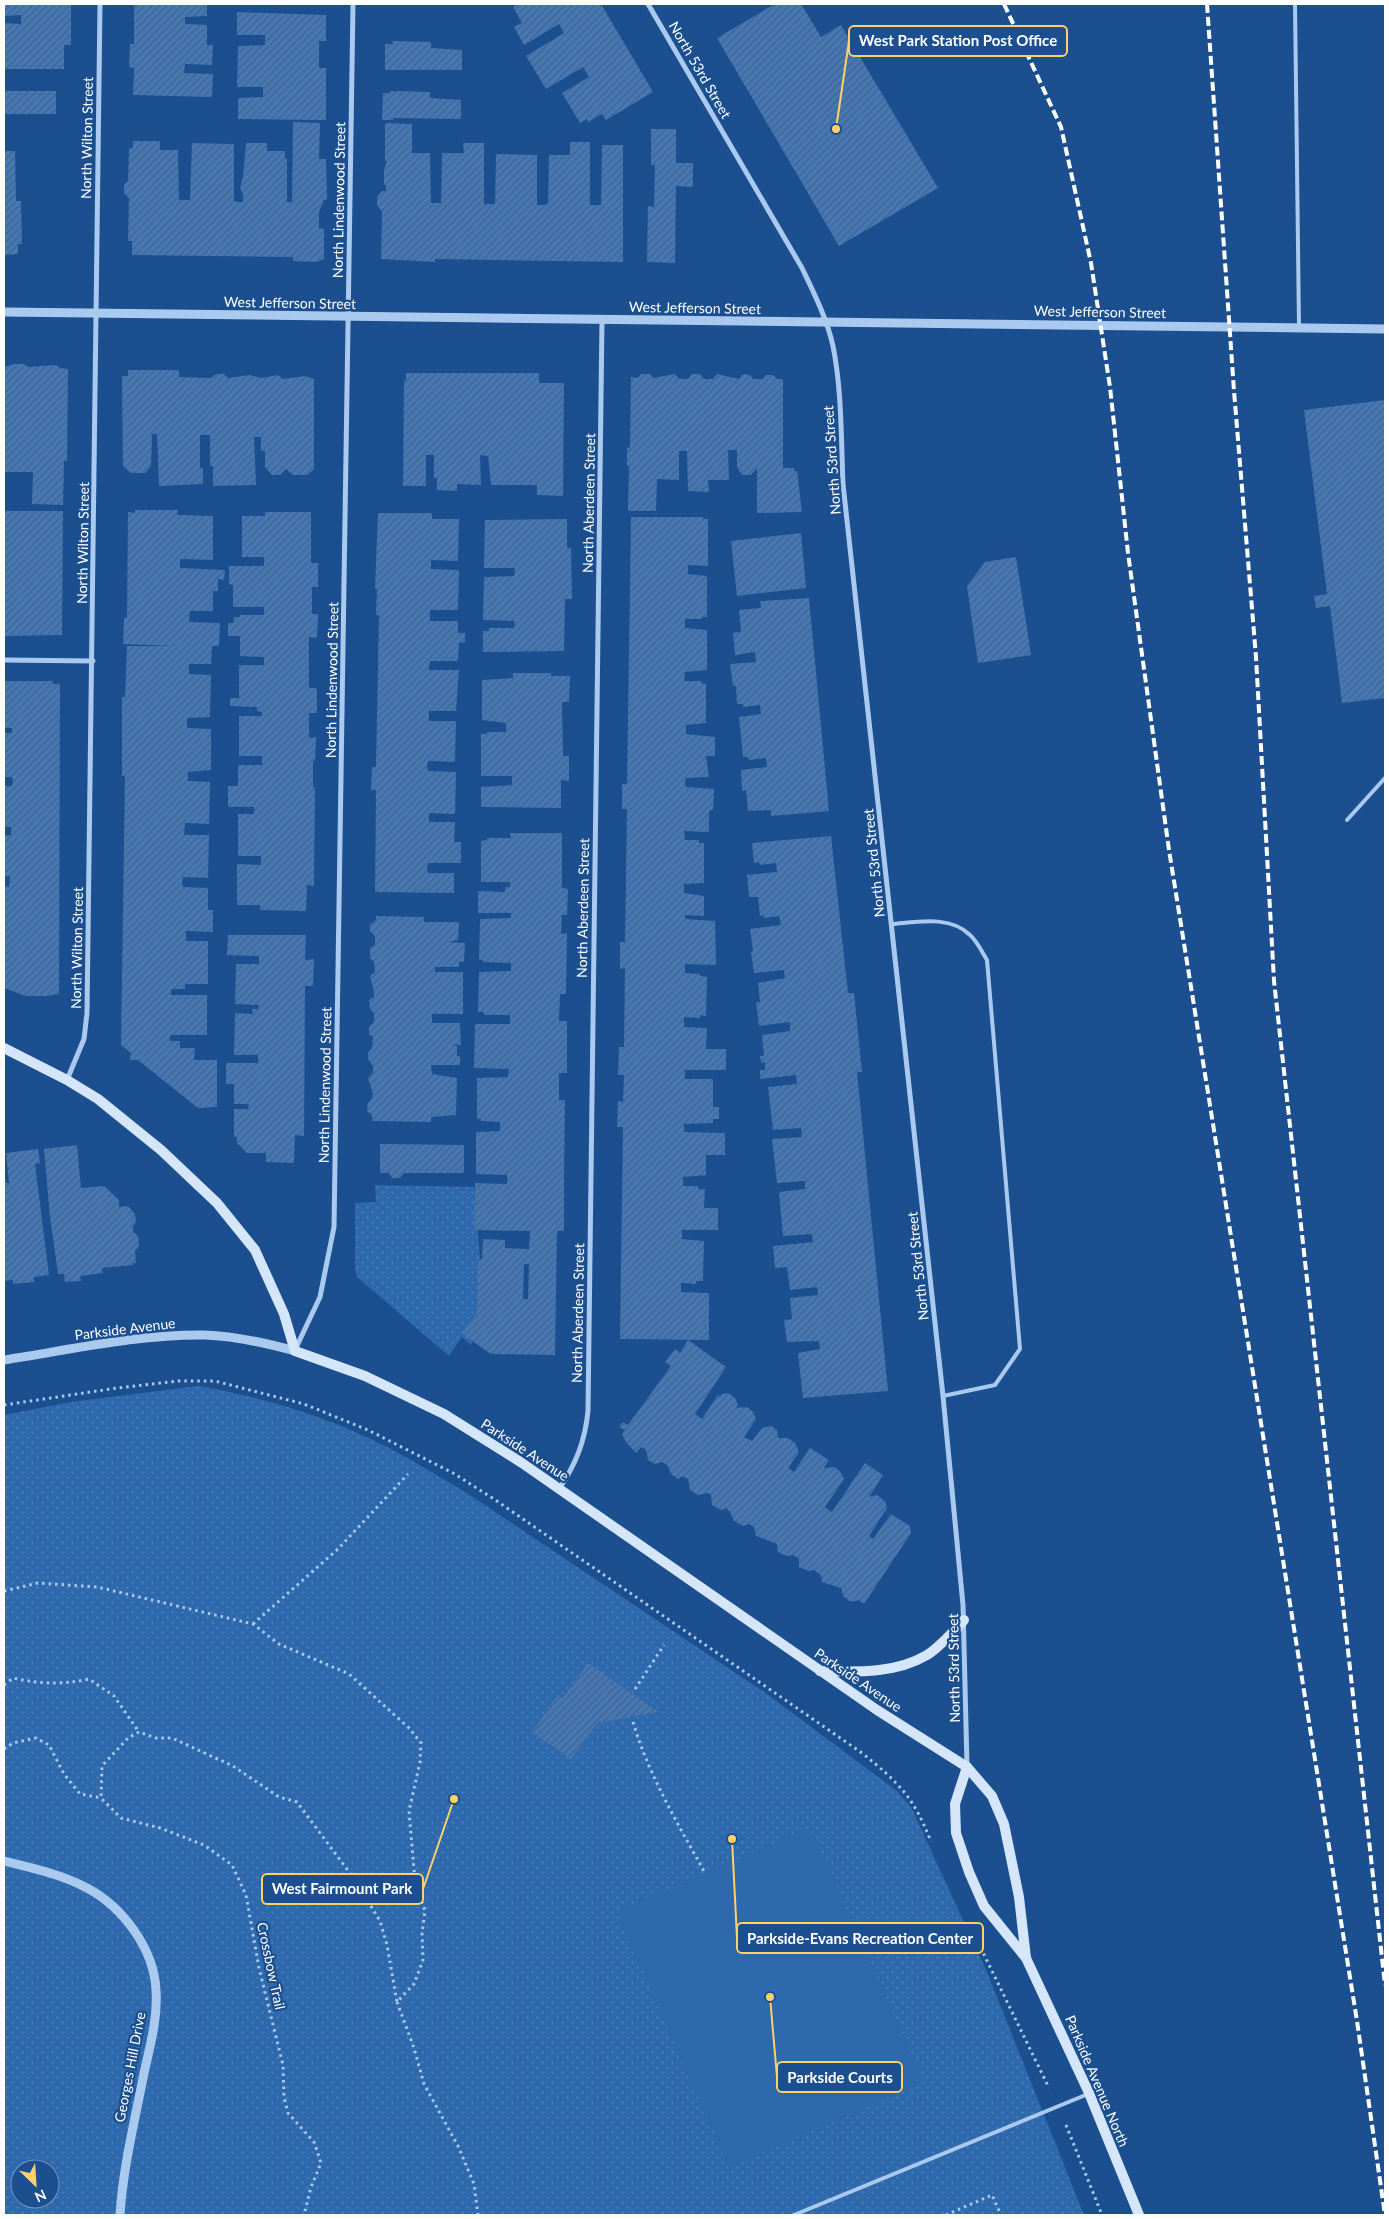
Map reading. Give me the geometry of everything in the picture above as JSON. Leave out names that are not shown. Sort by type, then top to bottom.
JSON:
[{"type":"main road","points":[[4,1048],[67,1080],[98,1099],[161,1150],[217,1203],[255,1250],[284,1314],[295,1351]]},
{"type":"main road","name":"Parkside Avenue","points":[[295,1351],[365,1376],[444,1414],[559,1489],[819,1671],[967,1766]]},
{"type":"main road","points":[[819,1671],[880,1670],[912,1662],[928,1654],[964,1620]]},
{"type":"main road","name":"Parkside Avenue North","points":[[967,1766],[955,1804],[956,1833],[984,1906],[1026,1958],[1089,2093],[1139,2215]]},
{"type":"main road","name":"Parkside Avenue North","points":[[967,1766],[992,1796],[1004,1824],[1019,1897],[1026,1958]]},
{"type":"street","name":"North Wilton Street","points":[[67,1080],[84,1039],[87,1014],[100,4]]},
{"type":"street","name":"North Lindenwood Street","points":[[295,1351],[320,1297],[334,1227],[353,4]]},
{"type":"street","name":"North 53rd Street","points":[[648,4],[802,268],[817,298],[826,323],[837,368],[843,484],[943,1396],[964,1620],[967,1766]]},
{"type":"street","name":"West Jefferson Street","points":[[4,312],[349,318],[1385,329]]},
{"type":"street","name":"North Aberdeen Street","points":[[559,1489],[574,1466],[582,1447],[588,1411],[602,320]]},
{"type":"street","points":[[4,660],[93,661]]},
{"type":"street","name":"Parkside Avenue","points":[[4,1360],[168,1336],[207,1335],[252,1340],[295,1351]]},
{"type":"street","name":"Georges Hill Drive","points":[[4,1861],[49,1872],[87,1888],[113,1906],[134,1930],[150,1959],[156,1990],[155,2025],[128,2149],[120,2215]]},
{"type":"lane","points":[[1294,4],[1299,328]]},
{"type":"lane","points":[[1347,820],[1385,778]]},
{"type":"lane","points":[[892,924],[934,921],[956,925],[970,935],[987,960],[1020,1348],[995,1385],[943,1396]]},
{"type":"lane","points":[[794,2215],[1089,2093]]},
{"type":"path","points":[[4,1405],[45,1397],[178,1381],[215,1381],[304,1404],[368,1430],[453,1473],[494,1499],[862,1753],[903,1788],[924,1822],[934,1848]]},
{"type":"path","points":[[253,1624],[338,1549],[408,1474]]},
{"type":"path","points":[[4,1591],[38,1583],[97,1587],[253,1624],[279,1644],[348,1674],[409,1728],[421,1743],[420,1762],[409,1812],[415,1881],[425,1911],[422,1933],[423,1960],[414,1984],[397,2002]]},
{"type":"path","points":[[635,1688],[664,1644]]},
{"type":"path","points":[[4,1685],[13,1678],[38,1684],[63,1684],[89,1679],[114,1696],[138,1732],[156,1738],[172,1738],[233,1766],[279,1797],[298,1802],[355,1880],[380,1922],[387,1945],[397,2002],[414,2048],[424,2084],[458,2146],[474,2184],[478,2215]]},
{"type":"path","points":[[633,1722],[642,1752],[652,1775],[705,1873]]},
{"type":"path","points":[[4,1748],[36,1738],[49,1745],[64,1774],[80,1794],[101,1798],[102,1766],[128,1738],[138,1732]]},
{"type":"path","name":"Crossbow Trail","points":[[101,1798],[121,1818],[160,1828],[204,1845],[232,1865],[246,1895],[259,1968],[274,2036],[283,2066],[284,2096],[288,2113],[314,2142],[321,2163],[311,2187],[304,2215]]},
{"type":"path","points":[[972,1929],[1058,2106],[1102,2215]]},
{"type":"path","points":[[946,2215],[992,2195],[1001,2215]]},
{"type":"shaded area","points":[[375,1185],[474,1187],[484,1308],[471,1345],[462,1337],[449,1356],[357,1277],[355,1269],[355,1203],[376,1202]]},
{"type":"shaded area","points":[[198,1386],[271,1402],[319,1417],[387,1447],[470,1495],[767,1694],[897,1791],[911,1807],[987,1972],[1084,2215],[4,2215],[4,1415],[71,1402]]},
{"type":"shaded area","points":[[810,1828],[924,2082],[729,2167],[616,1911]]},
{"type":"building","points":[[4,4],[71,4],[71,45],[64,45],[64,69],[4,69],[4,23],[21,24],[21,15],[4,16]]},
{"type":"building","points":[[134,4],[207,4],[207,16],[185,17],[185,24],[207,25],[207,45],[213,45],[212,65],[185,64],[184,73],[213,74],[212,97],[133,95],[134,68],[129,67],[130,44],[134,44]]},
{"type":"building","points":[[519,4],[601,4],[653,92],[606,120],[602,114],[588,122],[587,119],[580,123],[562,93],[589,77],[583,67],[546,89],[526,56],[564,33],[559,24],[524,45],[514,27],[522,23],[513,7]]},
{"type":"building","points":[[775,4],[801,4],[821,37],[841,25],[938,188],[839,246],[717,38]]},
{"type":"building","points":[[237,12],[326,15],[326,41],[319,41],[319,68],[326,68],[326,120],[238,119],[238,98],[263,97],[263,87],[237,87],[238,46],[265,45],[265,35],[237,35]]},
{"type":"building","points":[[392,41],[431,42],[431,48],[462,50],[462,70],[385,70],[385,44],[393,44]]},
{"type":"building","points":[[4,91],[56,91],[56,114],[4,114]]},
{"type":"building","points":[[391,91],[430,92],[430,98],[461,100],[461,119],[393,118],[393,120],[382,120],[383,93],[390,93]]},
{"type":"building","points":[[293,122],[320,123],[319,159],[326,159],[327,200],[324,200],[319,212],[319,228],[324,229],[324,259],[316,262],[293,261],[293,257],[132,255],[132,241],[128,241],[129,198],[124,193],[124,185],[128,181],[129,149],[133,148],[133,141],[160,141],[160,150],[178,150],[179,200],[190,200],[192,143],[234,144],[234,201],[238,202],[243,202],[243,194],[240,188],[243,177],[246,143],[267,143],[267,151],[285,151],[285,159],[287,158],[287,202],[292,202]]},
{"type":"building","points":[[385,123],[412,124],[412,153],[430,153],[431,203],[441,203],[442,153],[464,153],[463,143],[484,143],[484,204],[495,204],[496,154],[537,155],[537,205],[541,205],[548,204],[549,155],[570,155],[570,142],[590,142],[590,205],[601,205],[602,145],[623,145],[623,262],[435,259],[435,262],[381,259],[382,212],[377,205],[377,197],[382,191],[386,191],[386,185],[384,185],[384,170],[387,161],[385,161]]},
{"type":"building","points":[[651,129],[676,129],[676,163],[693,163],[693,187],[676,186],[675,263],[647,262],[648,206],[654,207],[655,165],[651,165]]},
{"type":"building","points":[[4,151],[15,151],[16,201],[21,201],[22,244],[18,244],[18,254],[4,255]]},
{"type":"building","points":[[24,364],[28,367],[56,365],[60,368],[68,369],[67,461],[64,461],[63,505],[32,504],[33,472],[5,472],[4,367]]},
{"type":"building","points":[[128,370],[179,370],[179,377],[211,378],[216,374],[224,374],[228,378],[250,375],[261,378],[278,375],[283,379],[305,376],[314,379],[314,469],[307,475],[293,475],[286,469],[280,475],[272,475],[265,467],[265,451],[261,451],[261,437],[254,437],[256,485],[213,486],[213,466],[210,466],[210,435],[200,435],[200,468],[203,468],[203,484],[159,486],[157,434],[152,434],[151,466],[145,473],[131,473],[123,466],[122,376],[128,376]]},
{"type":"building","points":[[406,373],[539,373],[539,383],[564,383],[563,496],[537,495],[537,485],[491,485],[488,456],[480,455],[481,485],[457,484],[457,491],[437,490],[437,478],[434,478],[434,455],[426,455],[426,486],[403,486],[404,380],[406,381]]},
{"type":"building","points":[[641,374],[650,374],[653,378],[675,374],[678,378],[683,379],[688,379],[692,374],[700,374],[704,379],[713,379],[717,374],[739,379],[743,374],[750,375],[753,379],[763,379],[766,375],[773,375],[777,379],[783,379],[783,468],[794,468],[794,471],[797,471],[802,512],[757,513],[757,468],[751,475],[742,475],[737,467],[737,450],[728,450],[729,480],[708,480],[709,492],[688,491],[687,451],[679,451],[679,480],[657,479],[656,511],[628,511],[629,466],[627,466],[627,448],[630,447],[631,377],[638,378]]},
{"type":"building","points":[[1385,400],[1385,698],[1342,703],[1330,606],[1316,608],[1314,596],[1327,594],[1304,410]]},
{"type":"building","points":[[135,510],[178,510],[177,515],[213,516],[213,560],[180,559],[180,568],[225,570],[224,580],[218,579],[218,591],[213,591],[213,611],[190,611],[189,622],[220,623],[219,646],[212,646],[211,664],[189,664],[189,674],[211,675],[210,717],[187,718],[187,728],[211,729],[211,770],[188,772],[188,781],[210,782],[209,824],[185,823],[184,835],[209,835],[208,878],[183,877],[182,882],[183,887],[208,888],[208,910],[213,910],[213,932],[186,931],[186,941],[208,941],[208,984],[185,984],[185,989],[171,989],[171,995],[207,995],[207,1035],[170,1035],[170,1041],[180,1041],[180,1048],[195,1048],[194,1060],[217,1060],[217,1107],[198,1108],[138,1060],[130,1060],[131,1053],[121,1045],[125,776],[122,776],[122,697],[125,697],[127,646],[178,646],[123,644],[124,618],[127,618],[128,512],[135,513]]},
{"type":"building","points":[[4,511],[63,511],[62,635],[4,636]]},
{"type":"building","points":[[265,512],[311,512],[311,563],[318,563],[318,587],[312,587],[312,614],[318,614],[317,638],[309,637],[309,688],[317,688],[317,713],[309,713],[309,738],[316,737],[315,761],[313,760],[313,787],[315,787],[314,886],[307,885],[306,911],[260,910],[260,905],[237,905],[237,864],[261,865],[261,856],[238,856],[238,814],[254,814],[254,807],[228,807],[228,786],[238,786],[238,765],[262,765],[262,756],[239,756],[239,716],[262,716],[262,712],[257,711],[257,707],[230,706],[230,698],[239,698],[239,665],[264,665],[264,657],[240,656],[240,636],[228,636],[228,623],[233,623],[234,617],[240,617],[240,615],[264,615],[264,607],[233,607],[233,585],[229,584],[229,566],[264,566],[264,557],[242,557],[242,516],[265,516]]},
{"type":"building","points":[[378,513],[432,513],[432,519],[459,519],[458,561],[431,560],[431,569],[459,570],[458,610],[430,610],[430,621],[458,621],[458,633],[465,633],[465,642],[459,643],[458,661],[430,661],[429,666],[429,670],[459,670],[456,711],[429,711],[429,721],[456,721],[455,762],[428,761],[427,766],[428,771],[456,772],[455,814],[429,813],[429,822],[455,822],[454,842],[461,842],[461,863],[428,863],[427,869],[428,873],[454,873],[454,893],[375,892],[376,790],[371,790],[372,767],[376,767],[379,615],[376,615],[377,589],[375,588]]},
{"type":"building","points":[[631,517],[703,517],[703,519],[708,519],[708,566],[688,565],[688,574],[707,576],[707,617],[702,617],[702,619],[685,619],[685,628],[707,630],[707,670],[685,672],[684,681],[701,681],[701,683],[706,684],[706,723],[686,725],[686,734],[715,737],[715,756],[706,756],[709,777],[686,778],[685,782],[686,787],[714,789],[713,810],[709,811],[709,832],[684,831],[685,840],[699,840],[699,843],[704,843],[704,883],[684,884],[684,893],[704,896],[704,916],[685,915],[685,919],[715,921],[716,965],[685,964],[685,973],[700,974],[700,976],[707,977],[706,1016],[700,1015],[700,1018],[684,1017],[684,1027],[707,1028],[706,1049],[726,1049],[726,1070],[685,1070],[685,1079],[713,1079],[713,1107],[719,1107],[719,1119],[713,1119],[713,1123],[684,1124],[684,1132],[725,1133],[725,1155],[706,1155],[706,1175],[683,1177],[683,1186],[698,1186],[698,1189],[705,1189],[704,1208],[718,1208],[718,1230],[682,1230],[682,1239],[704,1241],[703,1281],[696,1281],[696,1284],[681,1283],[681,1292],[709,1293],[709,1340],[620,1339],[623,1127],[617,1127],[618,1101],[623,1102],[624,1075],[618,1075],[619,1047],[624,1047],[625,968],[620,969],[620,942],[625,942],[627,809],[622,809],[622,784],[627,784]]},
{"type":"building","points":[[567,519],[567,548],[571,548],[572,599],[565,599],[564,651],[483,652],[483,631],[489,631],[489,628],[514,628],[515,625],[514,621],[483,620],[484,577],[514,576],[515,568],[484,568],[485,520]]},
{"type":"building","points":[[801,533],[806,588],[737,596],[731,541]]},
{"type":"building","points":[[1016,557],[1031,655],[978,663],[967,586],[985,562]]},
{"type":"building","points":[[809,598],[829,811],[771,816],[771,810],[748,811],[746,790],[742,791],[741,770],[767,767],[766,758],[749,760],[748,757],[743,757],[739,717],[761,714],[760,705],[743,707],[743,704],[737,704],[736,686],[733,686],[730,664],[756,662],[755,652],[735,655],[733,633],[741,632],[739,610],[761,608],[760,601]]},
{"type":"building","points":[[513,673],[551,673],[551,676],[570,676],[569,702],[562,702],[563,756],[569,756],[569,781],[561,780],[561,808],[481,807],[481,787],[512,785],[512,776],[481,776],[481,734],[487,734],[487,732],[506,732],[506,723],[482,720],[482,680],[513,678]]},
{"type":"building","points":[[4,681],[53,681],[53,684],[60,684],[59,994],[47,996],[26,996],[4,988],[4,886],[9,887],[10,876],[4,876],[4,836],[11,835],[11,827],[4,827],[4,786],[12,786],[13,782],[12,777],[4,777],[4,733],[12,733],[12,728],[4,728]]},
{"type":"building","points":[[510,833],[562,833],[562,888],[568,889],[567,915],[562,915],[561,934],[567,933],[566,994],[560,994],[559,1021],[567,1021],[567,1073],[559,1073],[559,1100],[565,1100],[564,1231],[557,1231],[555,1355],[491,1354],[462,1334],[477,1312],[478,1261],[482,1258],[483,1239],[505,1240],[505,1248],[529,1249],[530,1231],[474,1230],[475,1183],[507,1184],[507,1175],[476,1174],[476,1132],[500,1131],[500,1122],[477,1119],[477,1078],[508,1077],[509,1069],[474,1068],[475,1024],[510,1024],[510,1015],[484,1015],[484,1012],[478,1012],[479,972],[511,971],[511,963],[483,962],[483,960],[479,960],[480,919],[511,918],[511,913],[478,913],[478,891],[505,892],[505,887],[510,887],[510,882],[481,882],[481,841],[487,840],[487,838],[511,838]],"holes":[[[524,1264],[529,1264],[528,1299],[523,1299]]]},
{"type":"building","points":[[831,836],[848,993],[854,993],[862,1072],[857,1072],[888,1391],[803,1398],[798,1353],[820,1349],[819,1341],[787,1342],[784,1320],[792,1319],[790,1298],[818,1295],[817,1287],[790,1290],[787,1267],[775,1268],[773,1246],[813,1242],[812,1234],[783,1236],[779,1192],[805,1189],[805,1181],[777,1183],[772,1139],[802,1137],[801,1128],[773,1130],[768,1087],[797,1084],[796,1075],[760,1079],[760,1070],[765,1070],[765,1062],[761,1063],[760,1056],[764,1056],[762,1035],[790,1031],[790,1022],[759,1026],[756,1002],[760,1002],[758,983],[785,978],[784,970],[754,973],[751,952],[753,951],[750,929],[781,925],[779,916],[764,918],[763,915],[760,916],[758,897],[749,897],[747,875],[777,872],[776,863],[760,865],[759,862],[754,863],[752,843]]},
{"type":"building","points":[[376,916],[424,917],[424,922],[459,922],[458,940],[448,942],[465,943],[464,962],[459,962],[459,967],[435,967],[435,972],[463,972],[463,1014],[432,1014],[432,1023],[460,1023],[461,1045],[451,1044],[457,1046],[457,1056],[460,1056],[460,1065],[431,1065],[432,1074],[457,1078],[456,1115],[431,1117],[431,1122],[372,1121],[372,1115],[367,1111],[368,1103],[372,1099],[373,1094],[368,1078],[373,1073],[373,1066],[368,1059],[368,1053],[372,1048],[373,1037],[369,1034],[369,1027],[374,1022],[374,1013],[370,1009],[369,1000],[374,997],[370,976],[375,972],[374,962],[370,958],[370,948],[375,945],[375,936],[370,931],[370,925],[376,920]]},
{"type":"building","points":[[228,935],[306,935],[305,960],[314,959],[313,986],[305,986],[304,1136],[295,1135],[294,1163],[266,1162],[266,1153],[247,1153],[237,1143],[237,1137],[234,1137],[234,1109],[248,1109],[249,1104],[234,1104],[234,1084],[226,1084],[226,1063],[258,1063],[258,1055],[234,1055],[235,1013],[253,1014],[252,1009],[258,1009],[259,1005],[235,1004],[236,964],[259,964],[259,956],[227,955]]},
{"type":"building","points":[[380,1144],[464,1145],[464,1173],[404,1173],[400,1178],[392,1178],[389,1173],[380,1173]]},
{"type":"building","points":[[77,1145],[81,1188],[104,1186],[119,1200],[119,1207],[128,1206],[135,1214],[136,1223],[133,1226],[133,1232],[138,1236],[139,1246],[135,1251],[136,1263],[133,1263],[133,1265],[102,1268],[103,1273],[80,1276],[81,1281],[65,1282],[64,1274],[58,1274],[50,1217],[44,1149]]},
{"type":"building","points":[[38,1149],[40,1163],[35,1164],[49,1275],[34,1277],[34,1282],[13,1284],[13,1280],[4,1281],[4,1178],[6,1183],[9,1183],[6,1153]]},
{"type":"building","points":[[688,1340],[726,1367],[695,1414],[702,1419],[718,1395],[720,1397],[722,1394],[728,1393],[735,1398],[738,1405],[736,1408],[747,1407],[753,1412],[756,1419],[744,1437],[752,1441],[762,1428],[771,1426],[777,1430],[778,1438],[788,1438],[795,1443],[799,1452],[788,1468],[794,1472],[810,1448],[829,1460],[824,1468],[834,1467],[840,1471],[844,1479],[825,1507],[829,1510],[832,1512],[865,1463],[883,1475],[869,1497],[877,1495],[885,1501],[887,1508],[869,1536],[873,1539],[891,1514],[910,1526],[911,1533],[864,1604],[859,1600],[851,1602],[843,1596],[841,1588],[822,1582],[821,1575],[814,1570],[808,1571],[799,1567],[799,1559],[793,1555],[786,1556],[778,1552],[777,1544],[756,1536],[754,1527],[749,1524],[743,1526],[734,1521],[726,1508],[721,1510],[712,1505],[711,1495],[708,1493],[698,1495],[690,1490],[688,1479],[682,1476],[678,1479],[671,1474],[668,1466],[662,1462],[655,1464],[648,1460],[646,1450],[641,1447],[636,1453],[626,1442],[622,1434],[625,1430],[619,1427],[623,1422],[628,1425],[671,1366],[665,1362],[675,1349],[680,1353]]},
{"type":"building","points":[[588,1663],[659,1712],[597,1723],[571,1759],[532,1732],[558,1695],[563,1698]]},
{"type":"railway","points":[[1004,4],[1061,127],[1091,263],[1110,387],[1128,553],[1169,850],[1357,2021],[1385,2215]]},
{"type":"railway","points":[[1207,4],[1234,391],[1256,657],[1274,981],[1385,1985]]},
{"type":"place","name":"West Park Station Post Office","points":[[836,129]]},
{"type":"place","name":"West Fairmount Park","points":[[454,1799]]},
{"type":"place","name":"Parkside-Evans Recreation Center","points":[[732,1839]]},
{"type":"place","name":"Parkside Courts","points":[[770,1997]]}]
